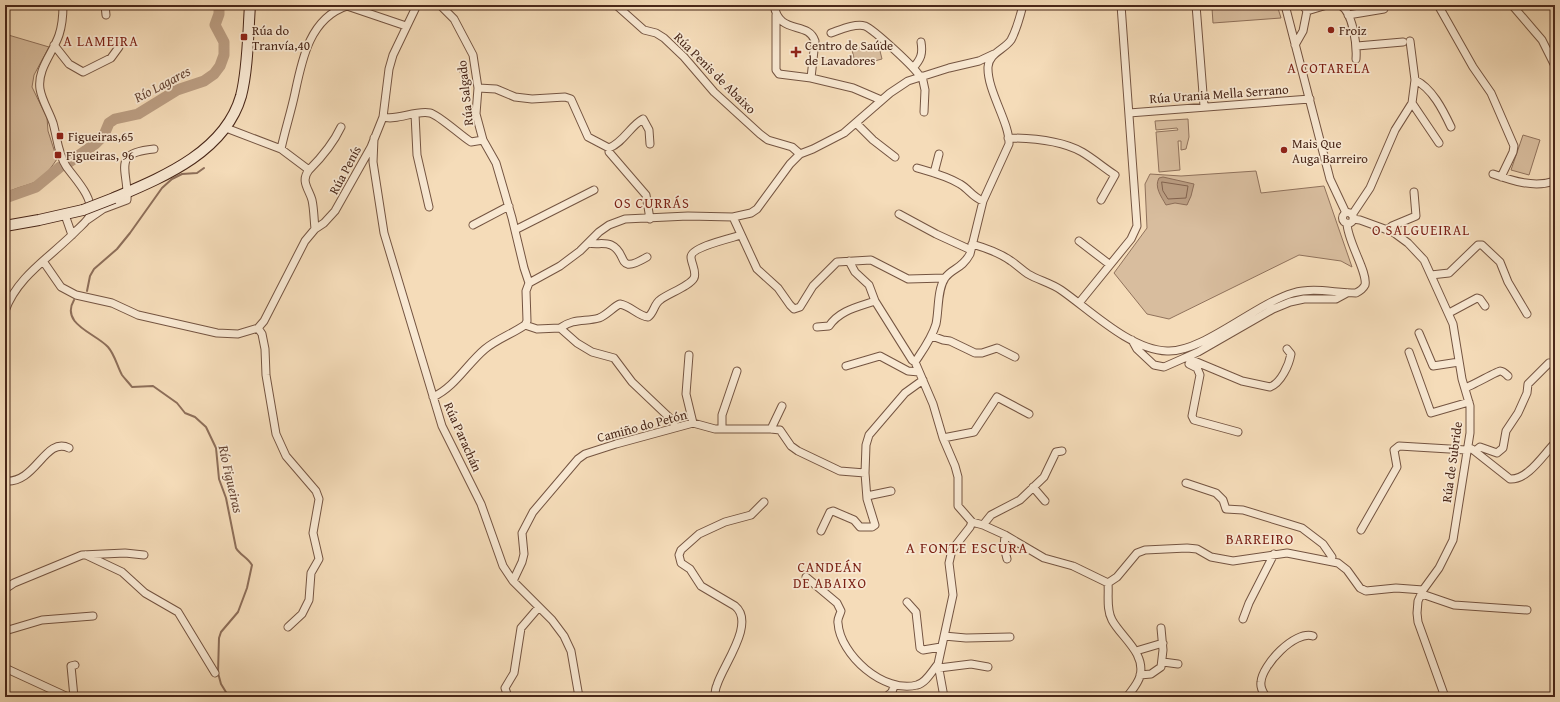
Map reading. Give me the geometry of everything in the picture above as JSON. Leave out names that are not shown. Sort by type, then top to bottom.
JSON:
[{"type":"main road","points":[[5,226],[65,215],[83,210],[128,193],[156,179],[197,155],[215,142],[233,117],[241,95],[250,5]]},
{"type":"street","points":[[63,5],[62,22],[40,77],[40,89],[53,122],[61,157],[86,195],[90,209],[87,220]]},
{"type":"street","points":[[105,5],[106,15]]},
{"type":"street","name":"Rúa Penís","points":[[258,328],[264,321],[305,241],[315,229],[324,223],[343,200],[374,138],[383,116],[389,69],[406,26],[417,5]]},
{"type":"street","name":"Rúa Salgado","points":[[440,5],[454,18],[474,55],[478,88],[476,114],[483,140],[496,163],[509,206],[524,268],[530,283]]},
{"type":"street","name":"Rúa Penis de Abaixo","points":[[616,5],[644,30],[656,33],[664,38],[684,57],[714,92],[760,134],[768,140],[792,147],[800,154]]},
{"type":"street","points":[[774,5],[776,15],[776,70],[783,75],[811,78],[853,88],[881,100]]},
{"type":"street","points":[[433,397],[446,389],[457,379],[485,349],[525,325],[527,321],[526,291],[530,283],[560,266],[589,243],[598,232],[616,222],[625,219],[688,216],[734,217],[755,211],[790,164],[800,154],[834,139],[856,123],[881,100],[908,81],[969,62],[979,61],[994,54],[1009,42],[1015,31],[1023,5]]},
{"type":"street","points":[[1079,303],[1109,264],[1131,239],[1137,226],[1120,5]]},
{"type":"street","points":[[1196,5],[1204,106]]},
{"type":"street","points":[[899,214],[936,234],[972,247],[988,248],[1010,260],[1029,274],[1061,290],[1132,340],[1162,351],[1183,349],[1200,342],[1269,303],[1294,293],[1313,290],[1356,293],[1365,286],[1365,280],[1348,234],[1349,218],[1330,179],[1285,5]]},
{"type":"street","points":[[1295,45],[1303,31],[1305,8],[1327,5]]},
{"type":"street","points":[[1340,5],[1345,9],[1348,15],[1356,46],[1356,59]]},
{"type":"street","points":[[1438,5],[1473,67],[1491,93],[1514,146],[1513,152],[1501,177]]},
{"type":"street","points":[[1512,5],[1542,40],[1555,66]]},
{"type":"street","points":[[281,149],[300,63],[313,33],[329,15],[347,6],[406,26]]},
{"type":"street","points":[[1348,15],[1384,9]]},
{"type":"street","points":[[776,15],[788,25],[806,31],[814,36],[815,41],[811,78]]},
{"type":"street","points":[[776,34],[788,25]]},
{"type":"street","points":[[831,33],[852,26],[864,26],[875,32],[921,76],[925,90],[924,112]]},
{"type":"street","points":[[914,68],[923,52],[921,42]]},
{"type":"street","points":[[1349,218],[1370,188],[1387,153],[1395,130],[1412,104],[1414,80],[1407,42],[1356,46]]},
{"type":"street","points":[[54,45],[58,48],[69,64],[83,72],[110,58],[119,47]]},
{"type":"street","points":[[915,362],[932,336],[936,324],[942,285],[945,278],[966,262],[972,247],[983,201],[1006,151],[1008,138],[997,105],[988,68],[994,54]]},
{"type":"street","points":[[979,61],[988,68]]},
{"type":"street","points":[[1414,80],[1426,87],[1443,111],[1451,127]]},
{"type":"street","points":[[478,88],[496,90],[515,97],[532,100],[565,97],[571,99],[588,137],[609,148],[609,152],[646,195],[650,219]]},
{"type":"street","name":"Rúa Urania Mella Serrano","points":[[1129,113],[1310,99]]},
{"type":"street","points":[[1412,104],[1439,143]]},
{"type":"street","points":[[383,116],[389,118],[430,113],[471,142],[483,140]]},
{"type":"street","points":[[415,114],[417,155],[429,207]]},
{"type":"street","points":[[609,148],[625,137],[636,123],[643,119],[649,130],[650,144]]},
{"type":"street","points":[[856,123],[873,140],[895,157]]},
{"type":"street","points":[[315,229],[312,200],[306,190],[305,181],[309,170],[322,158],[341,127]]},
{"type":"street","points":[[226,128],[281,149],[309,170]]},
{"type":"street","name":"Rúa Parachán","points":[[374,138],[374,162],[384,233],[442,426],[481,504],[503,566],[513,581],[539,607],[564,636],[571,651],[580,697]]},
{"type":"street","points":[[1008,138],[1035,139],[1057,143],[1080,151],[1100,164],[1115,175],[1102,200]]},
{"type":"street","points":[[5,311],[10,298],[21,283],[87,220],[104,209],[127,200],[128,193],[124,168],[125,161],[131,155],[140,150],[154,149]]},
{"type":"street","points":[[934,173],[939,154]]},
{"type":"street","points":[[917,168],[934,173],[960,184],[971,195],[983,201]]},
{"type":"street","points":[[1493,174],[1514,181],[1532,184],[1548,184],[1555,181]]},
{"type":"street","points":[[515,230],[594,190]]},
{"type":"street","points":[[1387,230],[1392,226],[1416,216],[1414,192]]},
{"type":"street","points":[[473,225],[509,206]]},
{"type":"street","points":[[65,215],[72,235]]},
{"type":"street","points":[[734,217],[757,269],[773,284],[794,309],[800,307],[813,286],[833,264],[849,261],[871,260],[908,279],[945,278]]},
{"type":"street","name":"Rúa de Subride","points":[[1349,218],[1360,220],[1387,230],[1408,243],[1424,260],[1449,314],[1455,334],[1459,362],[1469,402],[1471,421],[1453,540],[1439,568],[1422,592],[1417,613],[1418,622],[1445,697]]},
{"type":"street","points":[[525,325],[537,329],[560,328],[565,324],[583,319],[598,318],[620,304],[628,305],[644,317],[648,318],[657,302],[672,291],[690,283],[694,279],[695,274],[691,258],[694,252],[710,244],[741,235]]},
{"type":"street","points":[[1079,241],[1109,264]]},
{"type":"street","points":[[589,243],[610,244],[616,248],[623,262],[626,264],[632,264],[648,257]]},
{"type":"street","points":[[1431,275],[1449,273],[1478,245],[1482,245],[1500,262],[1508,282],[1527,314]]},
{"type":"street","points":[[849,261],[855,272],[869,285],[876,301],[912,360],[915,362],[933,404],[943,438],[955,466],[958,477],[958,506],[972,522],[984,525],[1005,535],[1044,558],[1073,566],[1108,583]]},
{"type":"street","points":[[44,262],[61,287],[76,295],[112,303],[138,316],[217,333],[238,334],[258,328],[262,334],[265,349],[266,375],[276,434],[286,456],[316,491],[319,499],[313,533],[319,559],[311,573],[309,600],[302,614],[288,627]]},
{"type":"street","points":[[1132,340],[1137,349],[1157,367],[1164,367],[1184,359],[1273,309],[1290,302],[1304,299],[1336,299],[1347,293]]},
{"type":"street","points":[[1449,314],[1477,298],[1480,299],[1485,306]]},
{"type":"street","points":[[817,327],[829,326],[847,310],[876,301]]},
{"type":"street","points":[[560,328],[577,343],[592,352],[614,358],[627,377],[673,421],[675,427]]},
{"type":"street","points":[[1419,333],[1433,366],[1459,362]]},
{"type":"street","points":[[932,336],[943,340],[950,340],[975,353],[982,353],[997,348],[1015,357]]},
{"type":"street","points":[[1184,359],[1242,381],[1270,387],[1278,382],[1289,363],[1291,354],[1287,350]]},
{"type":"street","points":[[1409,352],[1431,413],[1469,402]]},
{"type":"street","points":[[689,355],[686,394],[693,423]]},
{"type":"street","points":[[846,366],[880,356],[908,371],[919,372]]},
{"type":"street","points":[[1184,359],[1200,370],[1192,416],[1194,420],[1238,432]]},
{"type":"street","points":[[1475,451],[1480,447],[1488,451],[1498,453],[1503,448],[1506,431],[1518,413],[1527,392],[1528,384],[1549,363]]},
{"type":"street","points":[[722,429],[722,415],[737,371]]},
{"type":"street","points":[[1465,388],[1482,381],[1498,371],[1502,371],[1508,376]]},
{"type":"street","points":[[821,531],[830,512],[832,511],[854,520],[860,527],[872,527],[875,525],[867,496],[865,473],[866,444],[869,435],[905,393],[923,380]]},
{"type":"street","points":[[943,438],[974,432],[997,397],[1029,414]]},
{"type":"street","points":[[782,406],[771,429],[780,430],[791,446],[798,451],[840,471],[865,473]]},
{"type":"street","name":"Camiño do Petón","points":[[513,581],[524,554],[522,533],[534,512],[578,459],[585,454],[693,423],[715,429],[771,429]]},
{"type":"street","points":[[1362,530],[1396,467],[1394,450],[1398,446],[1467,448],[1475,451],[1510,479],[1517,479],[1524,475],[1555,443]]},
{"type":"street","points":[[5,481],[12,482],[26,476],[44,455],[53,449],[58,447],[69,448]]},
{"type":"street","points":[[984,525],[991,515],[1020,500],[1048,470],[1056,452],[1062,451]]},
{"type":"street","points":[[1186,483],[1216,493],[1223,500],[1226,509],[1243,510],[1302,528],[1323,544],[1332,557],[1331,561]]},
{"type":"street","points":[[1033,487],[1045,501]]},
{"type":"street","points":[[867,496],[891,491]]},
{"type":"street","points":[[715,697],[716,685],[736,644],[743,624],[743,617],[740,610],[735,606],[700,586],[690,569],[681,563],[679,555],[681,550],[699,534],[725,522],[751,515],[764,502]]},
{"type":"street","points":[[944,697],[939,666],[941,647],[953,595],[949,563],[952,550],[970,527],[972,522]]},
{"type":"street","points":[[1005,535],[1004,547],[1007,559]]},
{"type":"street","points":[[1108,583],[1117,577],[1134,556],[1145,550],[1197,549],[1211,557],[1232,561],[1287,553],[1331,561],[1347,570],[1360,588],[1366,591],[1396,588],[1422,592],[1454,605],[1526,610]]},
{"type":"street","points":[[5,589],[14,583],[77,556],[125,553],[144,555]]},
{"type":"street","points":[[1244,619],[1249,603],[1274,554]]},
{"type":"street","points":[[86,555],[122,572],[145,593],[178,612],[215,673]]},
{"type":"street","points":[[806,577],[837,603],[841,611],[837,622],[841,637],[847,649],[857,661],[878,678],[894,686],[918,685],[939,666],[971,664],[988,667]]},
{"type":"street","points":[[1108,583],[1109,612],[1112,619],[1136,651],[1140,666],[1140,675],[1127,697]]},
{"type":"street","points":[[907,602],[916,612],[920,648],[923,650],[941,647]]},
{"type":"street","points":[[508,697],[505,688],[514,673],[521,628],[539,607]]},
{"type":"street","points":[[5,631],[42,620],[93,616]]},
{"type":"street","points":[[1140,675],[1157,671],[1163,662],[1162,628]]},
{"type":"street","points":[[1266,697],[1260,687],[1267,667],[1292,641],[1308,634],[1313,636]]},
{"type":"street","points":[[944,636],[966,638],[1010,637]]},
{"type":"street","points":[[1136,651],[1163,643]]},
{"type":"street","points":[[1163,662],[1178,664]]},
{"type":"street","points":[[74,697],[71,666],[75,665]]},
{"type":"street","points":[[5,668],[68,697]]},
{"type":"street","points":[[886,697],[892,692],[894,686]]},
{"type":"shaded area","points":[[1250,5],[1277,5],[1281,18],[1213,23],[1212,8]]},
{"type":"shaded area","points":[[5,34],[49,47],[34,75],[32,87],[47,118],[48,131],[57,159],[45,175],[39,180],[5,193]]},
{"type":"shaded area","points":[[878,43],[882,59],[856,66],[852,50]]},
{"type":"shaded area","points":[[1188,119],[1189,137],[1186,149],[1181,150],[1181,141],[1178,141],[1180,170],[1159,172],[1156,132],[1178,130],[1177,128],[1156,130],[1155,121]]},
{"type":"shaded area","points":[[1523,135],[1540,140],[1529,175],[1511,170]]},
{"type":"shaded area","points":[[1256,171],[1261,193],[1324,186],[1352,267],[1341,261],[1299,255],[1169,319],[1147,314],[1114,273],[1147,228],[1145,184],[1150,174],[1181,176]]},
{"type":"water","points":[[460,66],[469,73],[466,77],[457,70]]},
{"type":"water","points":[[1163,177],[1194,184],[1187,205],[1175,203],[1166,205],[1157,185],[1159,178]]},
{"type":"waterway","name":"Río Lagares","points":[[68,163],[95,144],[104,135],[109,123],[115,119],[138,114],[177,90],[204,81],[214,74],[220,66],[224,55],[224,42],[215,25],[219,14],[219,5]]},
{"type":"waterway","name":"Río Lagares","points":[[5,198],[36,187],[60,167]]},
{"type":"waterway","name":"Río Figueiras","points":[[87,291],[90,276],[94,269],[117,249],[162,188],[172,179],[182,174],[197,173],[204,168]]},
{"type":"waterway","name":"Río Figueiras","points":[[74,300],[71,308],[72,316],[75,322],[108,347],[122,375],[132,387],[153,386],[177,403],[185,413],[195,417],[206,427],[216,448],[219,479],[226,498],[236,548],[252,565],[247,588],[238,612],[221,632],[219,638],[218,673],[221,684],[229,697]]},
{"type":"place","name":"Froiz","points":[[1331,30]]},
{"type":"place","name":"Rúa do Tranvía,40","points":[[244,37]]},
{"type":"place","name":"Centro de Saúde de Lavadores","points":[[796,52]]},
{"type":"place","name":"Figueiras,65","points":[[60,136]]},
{"type":"place","name":"Mais Que Auga Barreiro","points":[[1284,150]]},
{"type":"place","name":"Figueiras, 96","points":[[58,155]]},
{"type":"district","name":"A LAMEIRA","points":[[101,41]]},
{"type":"district","name":"A COTARELA","points":[[1329,68]]},
{"type":"district","name":"OS CURRÁS","points":[[652,203]]},
{"type":"district","name":"O SALGUEIRAL","points":[[1421,230]]},
{"type":"district","name":"BARREIRO","points":[[1260,539]]},
{"type":"district","name":"A FONTE ESCURA","points":[[967,547]]},
{"type":"district","name":"CANDEÁN DE ABAIXO","points":[[830,576]]}]
